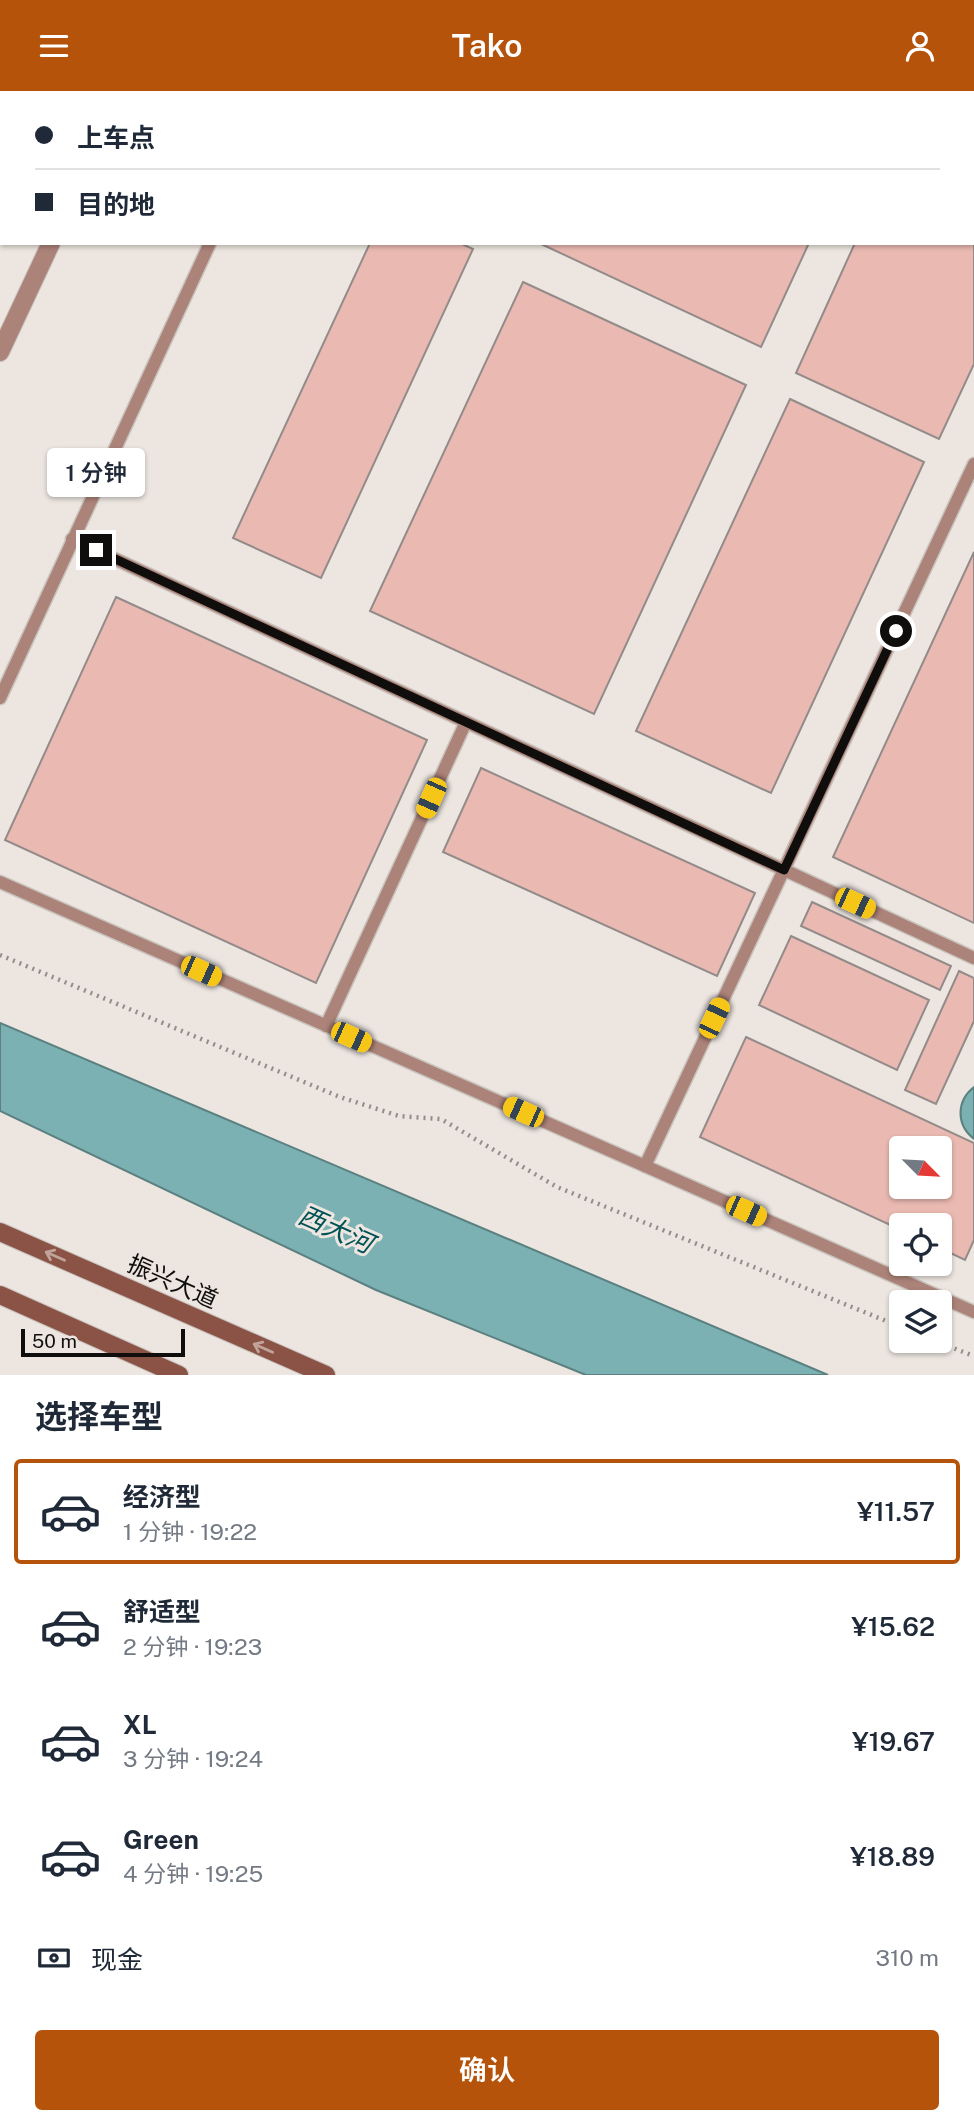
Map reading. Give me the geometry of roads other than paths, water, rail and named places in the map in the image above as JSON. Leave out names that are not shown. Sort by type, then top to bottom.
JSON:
[{"type":"main road","name":"振兴大道","points":[[0,1232],[326,1375]]},
{"type":"main road","points":[[0,1295],[179,1375]]},
{"type":"street","points":[[0,352],[50,245]]},
{"type":"lane","points":[[0,698],[209,245]]},
{"type":"lane","points":[[645,1167],[974,464]]},
{"type":"lane","points":[[72,539],[974,958]]},
{"type":"lane","points":[[327,1026],[466,722]]},
{"type":"lane","points":[[0,882],[974,1313]]},
{"type":"water","name":"西大河","points":[[0,1023],[828,1375],[586,1375],[376,1290],[0,1111]]},
{"type":"water","points":[[974,1087],[974,1139],[964,1127],[960,1113],[964,1099]]}]
